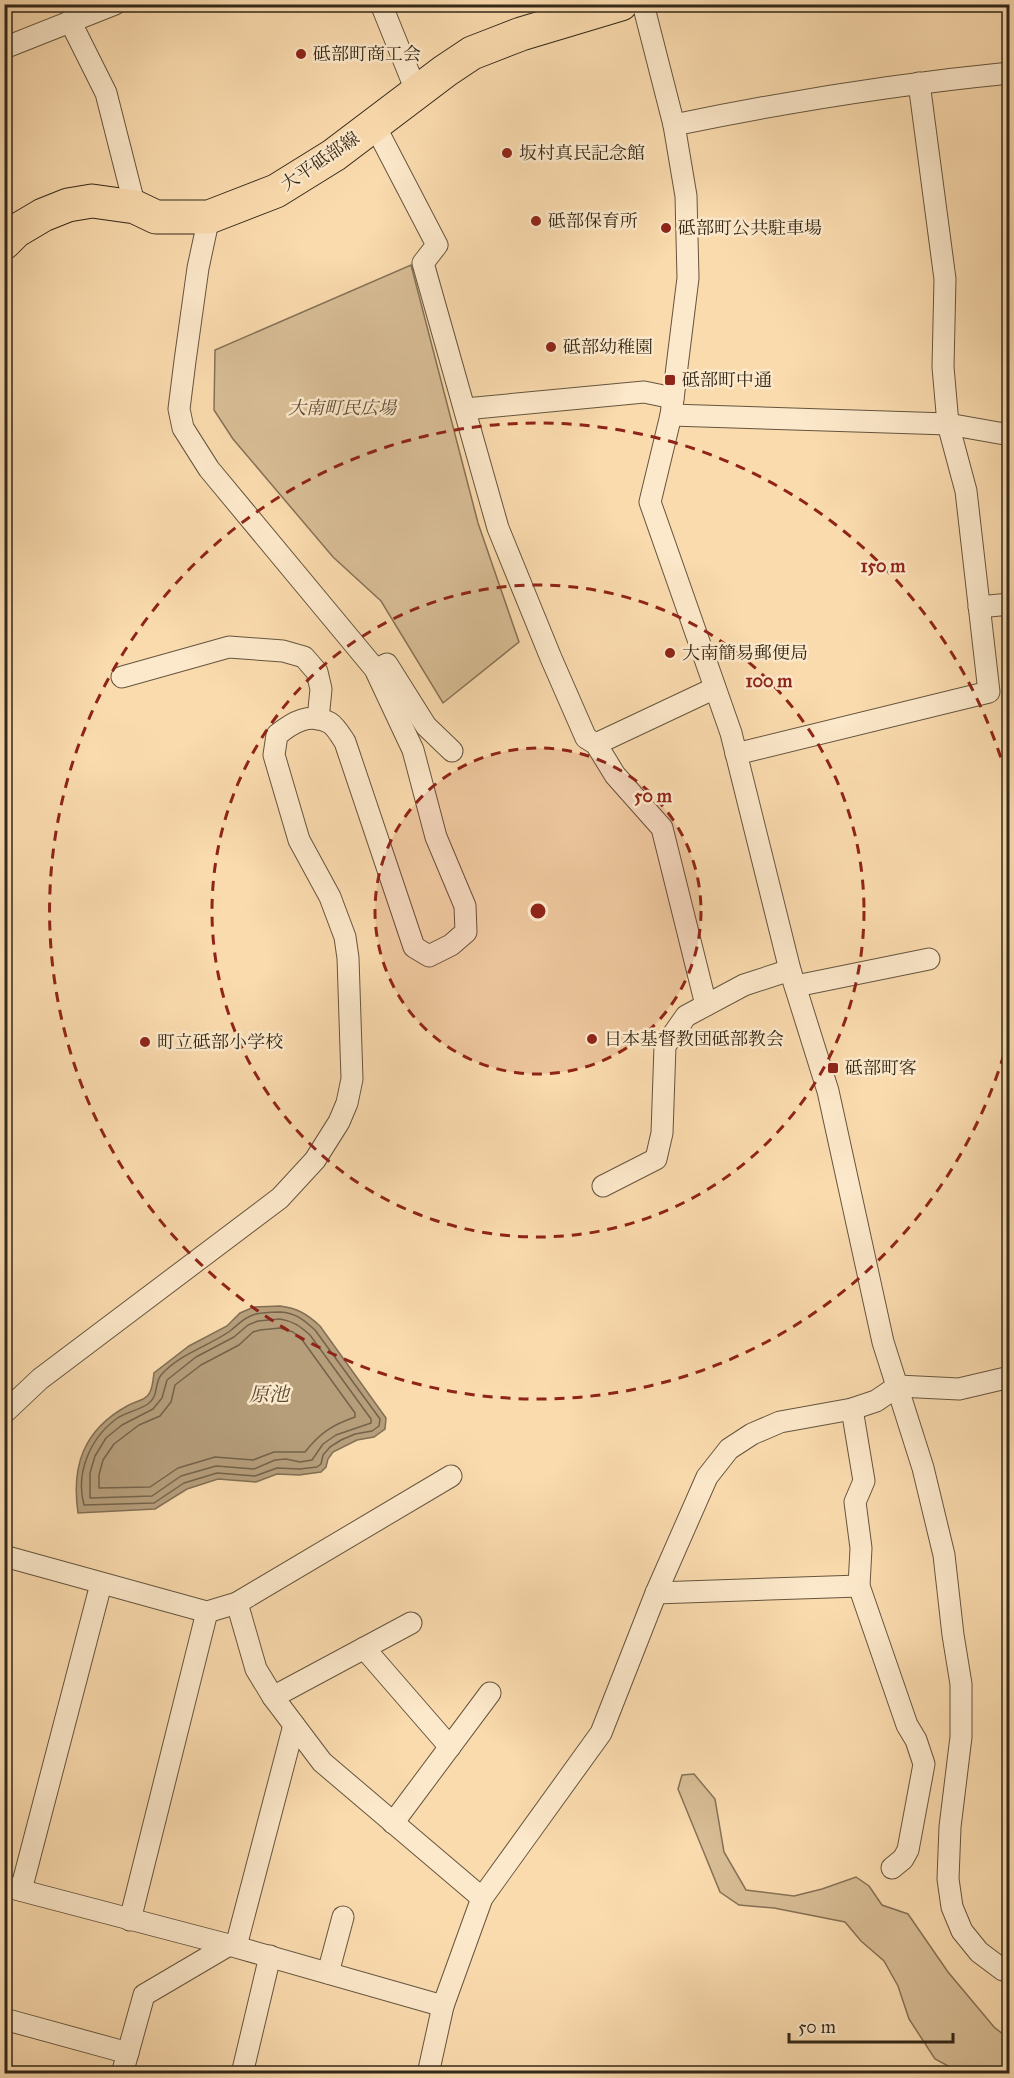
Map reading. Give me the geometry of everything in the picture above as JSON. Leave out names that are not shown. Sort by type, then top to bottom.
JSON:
[{"type":"main road","name":"大平砥部線","points":[[8,229],[68,205],[92,201],[135,207],[156,217],[209,218],[276,191],[334,155],[472,53],[521,34],[621,4]]},
{"type":"street","points":[[4,48],[71,15],[115,4]]},
{"type":"street","points":[[381,4],[417,93]]},
{"type":"street","points":[[643,4],[674,125],[686,196],[687,278],[672,407],[650,502],[736,754],[793,978],[828,1091],[883,1341],[923,1468],[944,1556],[961,1684],[961,1737],[950,1827],[948,1879],[952,1907],[962,1931],[979,1952],[1003,1970],[1010,1972]]},
{"type":"street","points":[[71,15],[106,93],[135,207]]},
{"type":"street","points":[[674,125],[774,105],[919,83],[1005,78]]},
{"type":"street","points":[[736,754],[989,692],[966,491],[948,424],[943,367],[945,279],[919,83]]},
{"type":"street","points":[[374,124],[437,245],[423,263],[498,528],[586,738],[596,744],[615,775],[662,828],[706,1005]]},
{"type":"street","points":[[4,1413],[40,1379],[280,1198],[315,1160],[339,1122],[347,1103],[352,1080],[348,958],[345,937],[330,897],[299,840],[274,755],[278,735],[292,723],[310,717],[332,724],[345,742],[414,947],[429,956],[450,945],[466,932],[465,906],[436,837],[413,750],[375,669],[209,470],[183,428],[179,409],[198,268],[209,218]]},
{"type":"street","points":[[465,409],[644,392],[672,407],[948,424],[1010,435]]},
{"type":"street","points":[[979,607],[1010,604]]},
{"type":"street","points":[[122,677],[229,647],[283,651],[304,657],[317,672],[321,689],[318,720]]},
{"type":"street","points":[[375,669],[387,664],[426,726],[452,752]]},
{"type":"street","points":[[596,744],[715,688]]},
{"type":"street","points":[[603,1186],[656,1159],[662,1133],[665,1046],[686,1016],[744,985],[929,959]]},
{"type":"street","points":[[428,2073],[443,2006],[482,1898],[601,1733],[656,1593],[707,1477],[729,1449],[752,1434],[780,1422],[852,1409],[876,1401],[898,1386],[959,1389],[1010,1377]]},
{"type":"street","points":[[852,1409],[864,1481],[855,1502],[861,1548],[859,1586],[907,1725],[916,1740],[924,1764],[908,1850],[903,1859],[892,1868]]},
{"type":"street","points":[[4,1556],[207,1612],[237,1603],[451,1476]]},
{"type":"street","points":[[101,1584],[13,1888],[270,1956],[443,2006]]},
{"type":"street","points":[[656,1593],[859,1586]]},
{"type":"street","points":[[237,1603],[256,1669],[273,1697],[322,1762],[482,1898]]},
{"type":"street","points":[[129,1920],[207,1612]]},
{"type":"street","points":[[273,1697],[411,1623]]},
{"type":"street","points":[[364,1648],[450,1747]]},
{"type":"street","points":[[393,1823],[490,1693]]},
{"type":"street","points":[[122,2073],[144,1995],[232,1946],[294,1725]]},
{"type":"street","points":[[328,1973],[343,1917]]},
{"type":"street","points":[[242,2073],[270,1956]]},
{"type":"street","points":[[4,2019],[128,2053]]},
{"type":"green space","name":"大南町民広場","points":[[411,265],[478,523],[519,642],[443,703],[381,601],[333,557],[233,439],[214,410],[215,350]]},
{"type":"green space","points":[[694,1774],[715,1799],[724,1852],[746,1890],[794,1896],[856,1877],[869,1886],[882,1905],[908,1914],[948,1972],[994,2027],[1009,2039],[1009,2073],[961,2073],[935,2059],[909,2019],[898,1986],[884,1961],[861,1941],[845,1922],[774,1908],[739,1905],[720,1892],[678,1789],[682,1775]]},
{"type":"water","name":"原池","points":[[280,1306],[301,1312],[320,1326],[386,1418],[385,1429],[374,1437],[357,1440],[333,1452],[321,1472],[299,1475],[277,1474],[256,1482],[218,1479],[187,1489],[155,1509],[78,1513],[76,1496],[79,1464],[84,1450],[100,1426],[127,1406],[146,1397],[151,1390],[154,1373],[189,1346],[227,1326],[240,1313],[254,1307]]},
{"type":"place","name":"砥部町商工会","points":[[301,54]]},
{"type":"place","name":"坂村真民記念館","points":[[507,153]]},
{"type":"place","name":"砥部保育所","points":[[536,221]]},
{"type":"place","name":"砥部町公共駐車場","points":[[666,228]]},
{"type":"place","name":"砥部幼稚園","points":[[551,347]]},
{"type":"place","name":"砥部町中通","points":[[670,380]]},
{"type":"place","name":"大南簡易郵便局","points":[[670,653]]},
{"type":"place","name":"日本基督教団砥部教会","points":[[592,1039]]},
{"type":"place","name":"町立砥部小学校","points":[[145,1042]]},
{"type":"place","name":"砥部町客","points":[[833,1068]]}]
